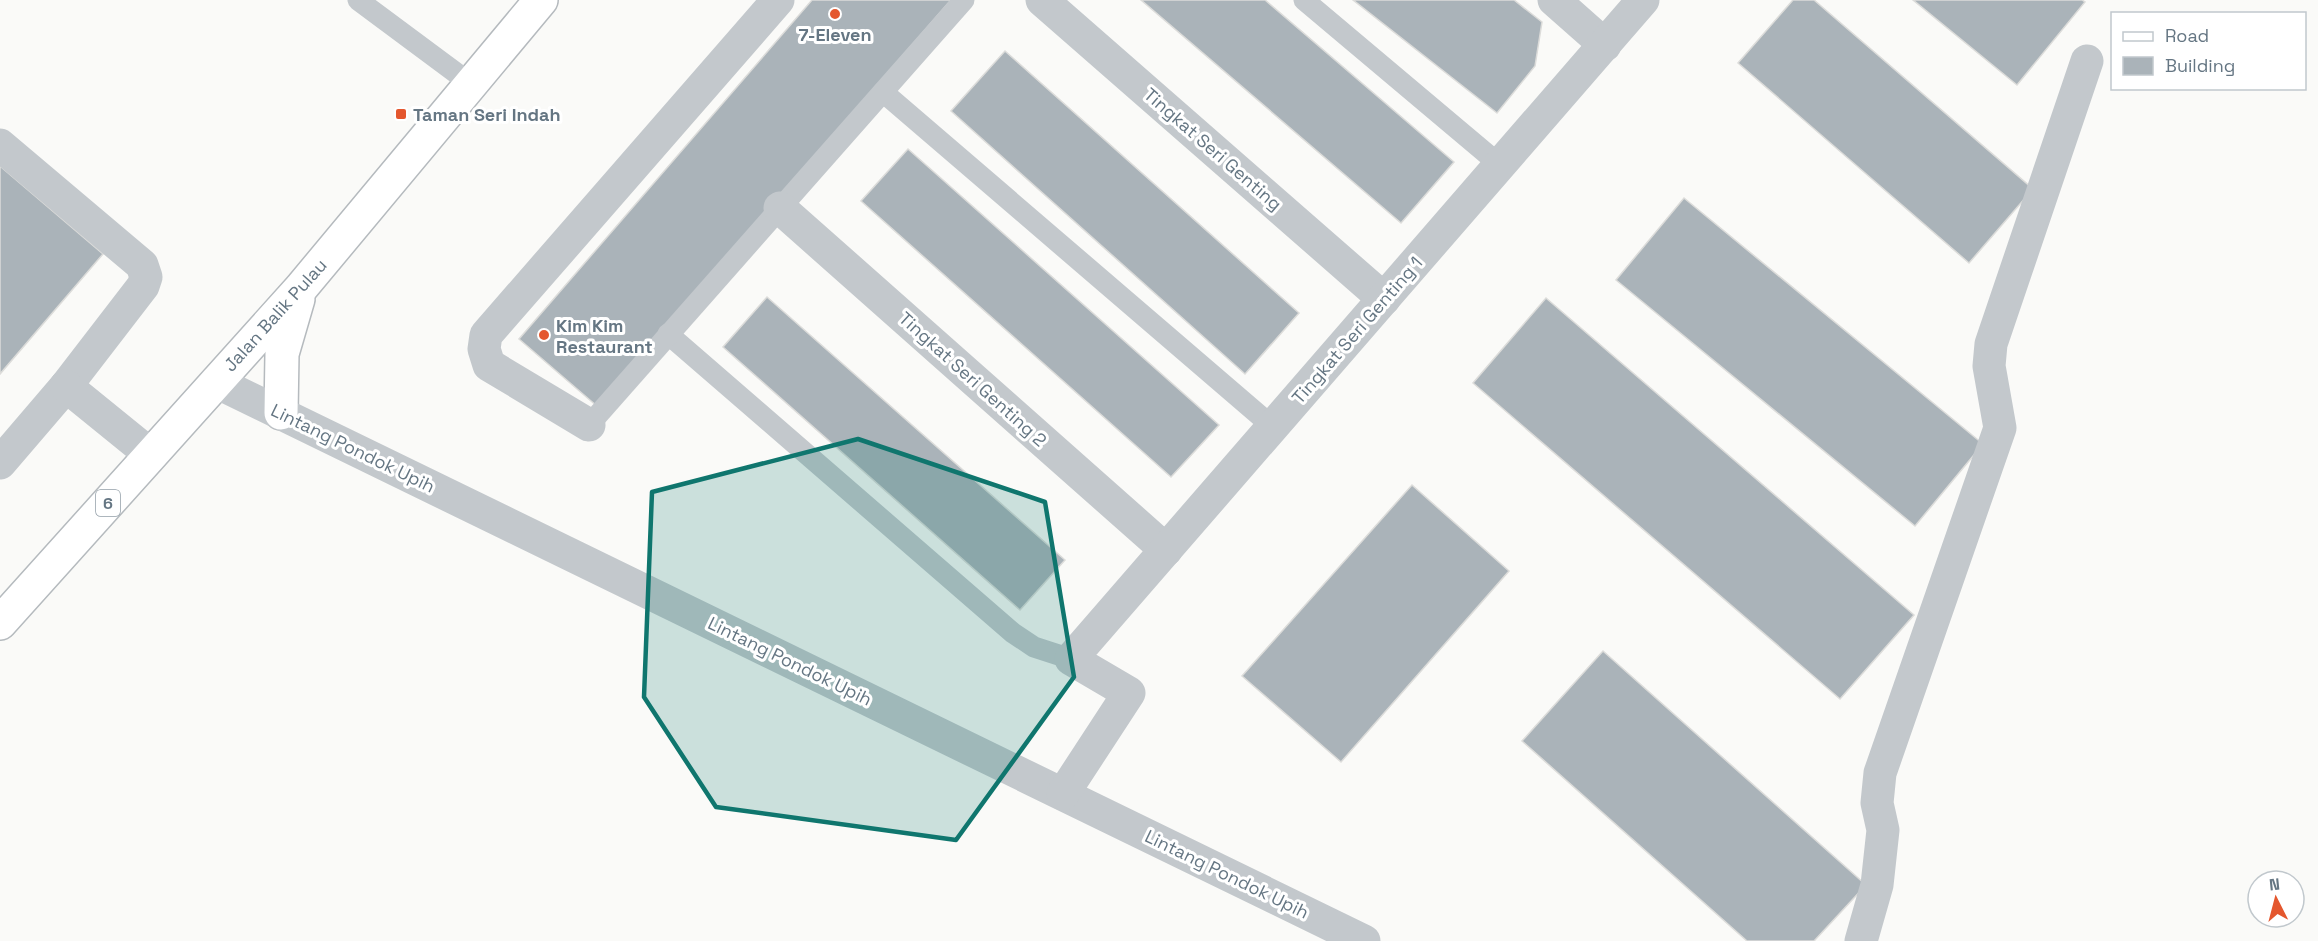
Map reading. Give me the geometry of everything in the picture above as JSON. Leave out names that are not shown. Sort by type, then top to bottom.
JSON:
[{"type":"main road","name":"Jalan Balik Pulau","points":[[0,623],[301,288],[541,0]]},
{"type":"main road","points":[[281,413],[282,354],[301,288]]},
{"type":"street","points":[[589,425],[489,365],[484,349],[486,336],[778,0]]},
{"type":"street","name":"Tingkat Seri Genting","points":[[1042,0],[1384,299]]},
{"type":"street","points":[[1554,0],[1605,45]]},
{"type":"street","name":"Tingkat Seri Genting 1","points":[[1071,659],[1643,0]]},
{"type":"street","points":[[1861,941],[1879,874],[1883,830],[1877,803],[1880,773],[2000,428],[1989,366],[1991,344],[2087,61]]},
{"type":"street","points":[[0,145],[142,265],[146,277],[142,286],[66,386],[0,463]]},
{"type":"street","name":"Tingkat Seri Genting 2","points":[[780,208],[1166,550]]},
{"type":"street","name":"Lintang Pondok Upih","points":[[216,381],[1364,941]]},
{"type":"street","points":[[66,386],[151,455]]},
{"type":"street","points":[[1063,794],[1129,693],[1071,659]]},
{"type":"lane","points":[[358,0],[471,84]]},
{"type":"lane","points":[[589,425],[964,0]]},
{"type":"lane","points":[[1304,0],[1500,165]]},
{"type":"lane","points":[[883,92],[1273,427]]},
{"type":"lane","points":[[668,334],[1013,633],[1034,647],[1071,659]]},
{"type":"highlighted area","points":[[858,439],[1045,502],[1074,677],[956,840],[716,807],[644,697],[652,492]]},
{"type":"building","points":[[812,0],[951,0],[598,407],[519,339]]},
{"type":"building","points":[[1141,0],[1265,0],[1454,162],[1401,223]]},
{"type":"building","points":[[1353,0],[1514,0],[1542,22],[1535,66],[1497,113]]},
{"type":"building","points":[[1793,0],[1814,0],[2033,189],[1969,263],[1738,63]]},
{"type":"building","points":[[1913,0],[2082,0],[2085,2],[2017,85]]},
{"type":"building","points":[[1005,51],[1299,313],[1245,374],[951,111]]},
{"type":"building","points":[[908,149],[1219,425],[1171,477],[861,201]]},
{"type":"building","points":[[0,166],[103,254],[0,374]]},
{"type":"building","points":[[1684,198],[1983,444],[1915,526],[1616,280]]},
{"type":"building","points":[[767,297],[1065,560],[1020,610],[723,347]]},
{"type":"building","points":[[1546,298],[1914,615],[1840,699],[1473,383]]},
{"type":"building","points":[[1412,485],[1509,571],[1341,762],[1242,676]]},
{"type":"building","points":[[1603,651],[1866,885],[1814,941],[1747,941],[1522,741]]},
{"type":"place","name":"7-Eleven","points":[[835,14]]},
{"type":"place","name":"Taman Seri Indah","points":[[401,114]]},
{"type":"place","name":"Kim Kim Restaurant","points":[[544,335]]}]
